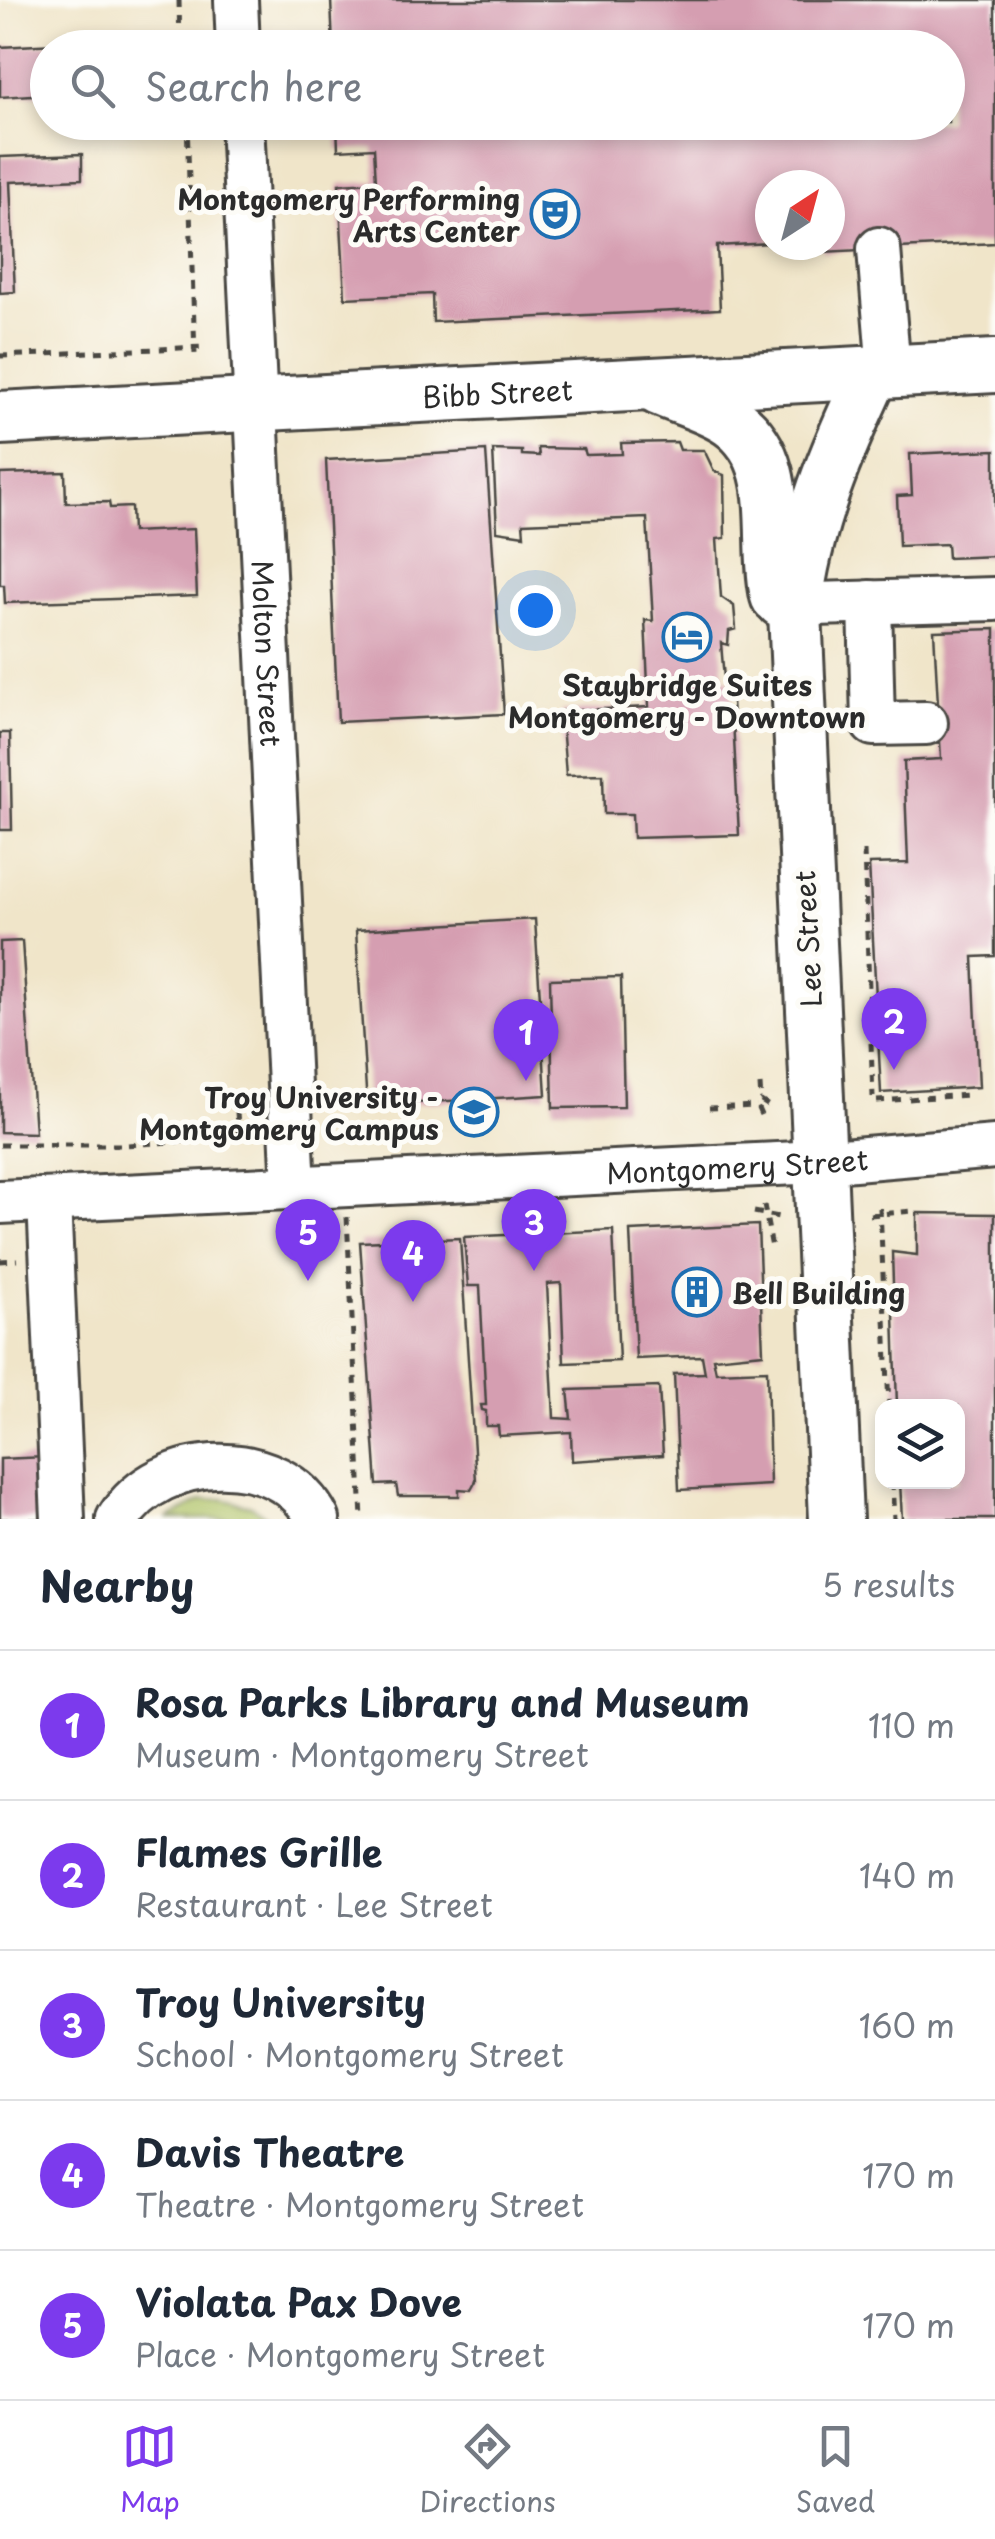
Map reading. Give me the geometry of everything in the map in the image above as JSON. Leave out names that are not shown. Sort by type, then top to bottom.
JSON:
[{"type":"main road","name":"Bibb Street","points":[[0,418],[995,366]]},
{"type":"main road","name":"Lee Street","points":[[836,1519],[794,676],[787,604],[815,506],[881,372]]},
{"type":"main road","points":[[650,385],[729,420],[759,448],[787,604]]},
{"type":"street","points":[[236,0],[237,30]]},
{"type":"street","name":"Molton Street","points":[[243,140],[294,1188]]},
{"type":"street","points":[[879,249],[881,372]]},
{"type":"street","points":[[787,604],[995,598]]},
{"type":"street","points":[[870,602],[873,724],[926,723]]},
{"type":"street","name":"Montgomery Street","points":[[0,1202],[819,1162],[995,1147]]},
{"type":"street","points":[[50,1200],[63,1519]]},
{"type":"street","points":[[118,1519],[160,1480],[194,1466],[224,1464],[266,1474],[312,1507],[318,1519]]},
{"type":"path","points":[[179,0],[180,30]]},
{"type":"path","points":[[0,356],[198,350],[188,140]]},
{"type":"path","points":[[864,851],[872,1101],[968,1095]]},
{"type":"path","points":[[760,1085],[760,1115]]},
{"type":"path","points":[[709,1108],[759,1103],[768,1106]]},
{"type":"path","points":[[0,1145],[126,1145],[240,1136],[237,1112]]},
{"type":"path","points":[[345,1185],[362,1519]]},
{"type":"path","points":[[764,1205],[772,1248]]},
{"type":"path","points":[[880,1208],[889,1399]]},
{"type":"path","points":[[870,1216],[912,1211]]},
{"type":"path","points":[[754,1212],[779,1217]]},
{"type":"path","points":[[892,1489],[894,1519]]},
{"type":"green space","points":[[222,1499],[251,1506],[270,1519],[167,1519],[202,1500]]},
{"type":"building","name":"Montgomery Performing Arts Center","points":[[331,0],[995,0],[995,243],[845,251],[845,170],[755,170],[755,244],[717,246],[720,309],[433,322],[432,294],[345,298],[339,184],[376,182],[374,148],[338,150],[338,140],[965,140],[965,30],[332,30]]},
{"type":"building","points":[[30,45],[30,95],[0,97],[0,47]]},
{"type":"building","points":[[82,154],[82,179],[10,182],[15,292],[0,293],[0,157]]},
{"type":"building","name":"Staybridge Suites Montgomery - Downtown","points":[[677,442],[680,450],[704,450],[714,471],[724,475],[725,538],[717,539],[721,597],[734,606],[736,629],[729,631],[728,645],[721,643],[724,679],[731,681],[739,835],[633,838],[632,814],[604,814],[603,774],[566,775],[561,711],[649,707],[645,620],[653,621],[647,518],[523,523],[524,535],[497,531],[493,450],[539,456],[538,448],[584,449],[586,455],[622,454],[621,443]]},
{"type":"building","points":[[995,450],[995,556],[948,558],[947,544],[899,546],[897,496],[912,495],[910,454]]},
{"type":"building","points":[[486,451],[504,714],[338,722],[326,460]]},
{"type":"building","points":[[65,472],[66,503],[109,502],[110,508],[131,507],[132,532],[194,529],[197,596],[5,603],[4,585],[0,585],[0,474]]},
{"type":"building","points":[[995,629],[995,956],[973,957],[979,1087],[881,1093],[869,864],[908,863],[904,761],[941,759],[934,631]]},
{"type":"building","points":[[0,733],[10,733],[12,830],[0,830]]},
{"type":"building","points":[[535,919],[546,1095],[367,1106],[356,930]]},
{"type":"building","points":[[22,941],[35,1133],[0,1132],[0,942]]},
{"type":"building","points":[[621,977],[624,1107],[553,1108],[550,979]]},
{"type":"building","points":[[917,1213],[995,1214],[995,1519],[902,1519],[900,1489],[965,1489],[965,1399],[897,1399],[892,1252],[917,1255]]},
{"type":"building","name":"Bell Building","points":[[758,1225],[763,1353],[713,1358],[716,1372],[767,1370],[770,1485],[679,1490],[674,1374],[705,1373],[702,1356],[636,1359],[630,1231]]},
{"type":"building","points":[[613,1230],[619,1361],[564,1363],[561,1283],[547,1284],[554,1418],[571,1419],[568,1390],[659,1387],[663,1455],[572,1461],[571,1432],[499,1436],[498,1426],[486,1426],[486,1411],[481,1405],[486,1405],[480,1286],[468,1286],[464,1237]]},
{"type":"building","points":[[460,1238],[476,1481],[471,1490],[459,1489],[459,1496],[398,1496],[396,1484],[377,1485],[360,1242]]},
{"type":"building","points":[[46,1457],[50,1519],[0,1519],[0,1459]]},
{"type":"place","name":"Montgomery Performing Arts Center","points":[[555,214]]},
{"type":"place","name":"Staybridge Suites Montgomery - Downtown","points":[[687,637]]},
{"type":"place","name":"Flames Grille","points":[[894,1070]]},
{"type":"place","name":"Rosa Parks Library and Museum","points":[[526,1081]]},
{"type":"place","name":"Troy University - Montgomery Campus","points":[[474,1112]]},
{"type":"place","name":"Troy University","points":[[534,1271]]},
{"type":"place","name":"Violata Pax Dove","points":[[308,1281]]},
{"type":"place","name":"Bell Building","points":[[697,1292]]},
{"type":"place","name":"Davis Theatre","points":[[413,1302]]}]
